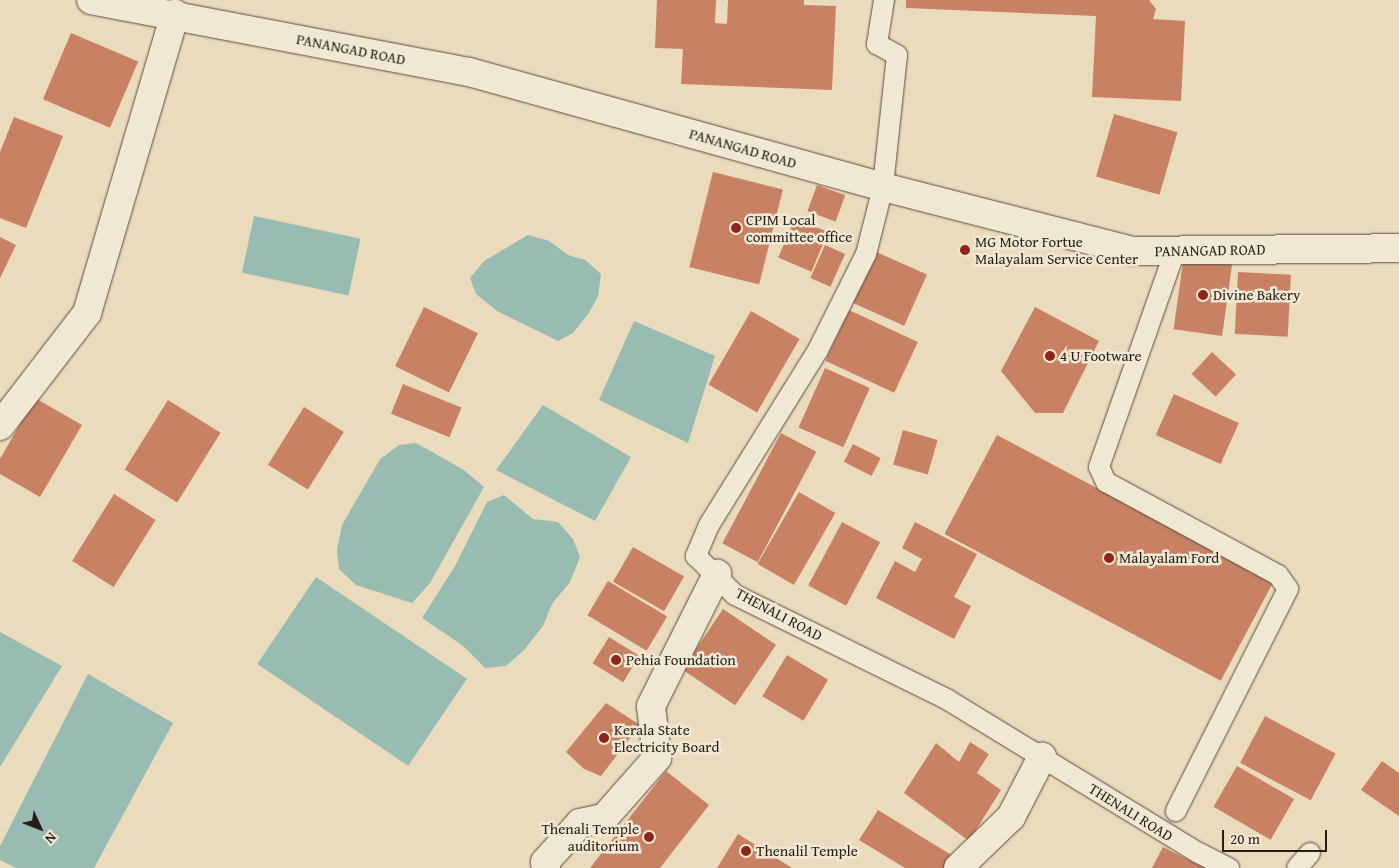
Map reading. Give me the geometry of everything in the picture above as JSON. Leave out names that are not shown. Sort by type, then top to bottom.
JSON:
[{"type":"main road","name":"PANANGAD ROAD","points":[[91,0],[175,14],[469,72],[883,187],[1133,251],[1399,248]]},
{"type":"main road","points":[[0,426],[87,313],[175,14]]},
{"type":"main road","points":[[546,868],[545,862],[580,823],[604,818],[657,758],[651,706],[717,574]]},
{"type":"main road","points":[[958,868],[1011,817],[1042,757]]},
{"type":"lane","points":[[883,187],[897,55],[878,44],[884,0]]},
{"type":"lane","name":"THENALI ROAD","points":[[883,187],[866,254],[818,350],[709,525],[696,556],[717,574],[735,595],[948,700],[1199,854],[1230,868]]},
{"type":"lane","points":[[1175,251],[1100,467],[1106,482],[1278,575],[1288,589],[1176,811]]},
{"type":"lane","points":[[1297,868],[1310,852]]},
{"type":"water","points":[[254,216],[361,239],[349,295],[242,273]]},
{"type":"water","points":[[528,235],[549,241],[568,255],[585,260],[601,274],[598,296],[589,313],[573,333],[558,341],[497,311],[476,294],[470,278],[484,261]]},
{"type":"water","points":[[634,321],[715,356],[688,443],[599,400]]},
{"type":"water","points":[[543,405],[631,457],[595,521],[496,470]]},
{"type":"water","points":[[416,443],[464,470],[484,487],[430,583],[412,603],[356,585],[339,569],[337,550],[342,525],[380,459],[399,445]]},
{"type":"water","points":[[504,495],[533,519],[558,522],[573,539],[580,557],[570,582],[552,604],[543,626],[524,650],[506,666],[485,668],[462,645],[422,618],[455,566],[487,502]]},
{"type":"water","points":[[316,577],[467,679],[408,766],[257,664]]},
{"type":"water","points":[[0,632],[62,666],[0,767]]},
{"type":"water","points":[[88,674],[173,723],[94,868],[16,868],[0,860],[0,846]]},
{"type":"building","points":[[657,0],[716,0],[715,23],[727,24],[728,0],[804,0],[804,5],[836,6],[832,90],[681,84],[683,49],[655,48]]},
{"type":"building","points":[[906,0],[1149,0],[1156,9],[1153,19],[1185,21],[1181,101],[1092,97],[1096,16],[906,8]]},
{"type":"building","points":[[71,33],[138,62],[110,128],[43,99]]},
{"type":"building","points":[[1114,114],[1177,132],[1160,195],[1096,176]]},
{"type":"building","points":[[14,117],[63,136],[26,228],[0,218],[0,152]]},
{"type":"building","name":"CPIM Local committee office","points":[[713,172],[783,189],[759,285],[689,267]]},
{"type":"building","points":[[817,185],[845,195],[836,222],[807,211]]},
{"type":"building","points":[[795,218],[828,232],[811,272],[778,258]]},
{"type":"building","points":[[0,237],[16,245],[0,278]]},
{"type":"building","points":[[825,245],[845,254],[830,287],[810,278]]},
{"type":"building","points":[[874,251],[927,275],[904,326],[851,302]]},
{"type":"building","name":"Divine Bakery","points":[[1184,255],[1233,262],[1222,336],[1174,329]]},
{"type":"building","points":[[1238,272],[1291,275],[1288,337],[1235,334]]},
{"type":"building","points":[[424,307],[478,333],[449,393],[395,366]]},
{"type":"building","name":"4 U Footware","points":[[1035,307],[1099,341],[1063,413],[1035,413],[1001,371]]},
{"type":"building","points":[[849,310],[918,342],[894,393],[825,361]]},
{"type":"building","points":[[751,311],[799,339],[757,413],[708,385]]},
{"type":"building","points":[[1212,352],[1236,375],[1216,396],[1192,374]]},
{"type":"building","points":[[825,368],[870,388],[843,447],[799,427]]},
{"type":"building","points":[[403,384],[461,408],[449,437],[391,414]]},
{"type":"building","points":[[1174,394],[1239,423],[1221,464],[1156,435]]},
{"type":"building","points":[[35,398],[82,425],[40,497],[0,474],[0,459]]},
{"type":"building","points":[[168,400],[221,433],[177,502],[125,470]]},
{"type":"building","points":[[304,407],[344,432],[308,490],[268,465]]},
{"type":"building","points":[[903,430],[938,440],[928,475],[893,465]]},
{"type":"building","points":[[781,433],[816,452],[758,562],[722,543]]},
{"type":"building","name":"Malayalam Ford","points":[[997,435],[1273,582],[1221,681],[944,534]]},
{"type":"building","points":[[853,444],[881,458],[872,476],[844,462]]},
{"type":"building","points":[[799,492],[835,513],[794,585],[758,564]]},
{"type":"building","points":[[114,494],[156,520],[114,587],[72,561]]},
{"type":"building","points":[[842,522],[880,542],[846,606],[808,586]]},
{"type":"building","points":[[915,522],[977,554],[954,597],[971,606],[954,639],[876,598],[895,561],[915,572],[922,559],[902,548]]},
{"type":"building","points":[[633,547],[684,576],[664,611],[613,582]]},
{"type":"building","points":[[608,581],[667,617],[647,651],[587,615]]},
{"type":"building","points":[[723,609],[776,645],[735,705],[682,670]]},
{"type":"building","name":"Pehia Foundation","points":[[609,637],[640,656],[623,682],[593,663]]},
{"type":"building","points":[[787,655],[828,680],[803,721],[762,696]]},
{"type":"building","name":"Kerala State Electricity Board","points":[[606,703],[640,725],[601,776],[584,769],[566,752]]},
{"type":"building","points":[[1265,716],[1336,754],[1311,800],[1240,763]]},
{"type":"building","points":[[970,742],[989,754],[977,773],[1001,790],[969,841],[904,793],[936,743],[959,762]]},
{"type":"building","points":[[1382,761],[1399,773],[1399,816],[1361,790]]},
{"type":"building","points":[[1237,766],[1294,799],[1271,840],[1214,807]]},
{"type":"building","name":"Thenali Temple auditorium","points":[[666,771],[709,805],[660,868],[590,868]]},
{"type":"building","points":[[878,810],[953,856],[946,868],[905,868],[859,840]]},
{"type":"building","name":"Thenalil Temple","points":[[738,834],[792,868],[717,868]]},
{"type":"building","points":[[1163,847],[1205,868],[1152,868]]},
{"type":"place","name":"CPIM Local committee office","points":[[736,228]]},
{"type":"place","name":"MG Motor Fortue Malayalam Service Center","points":[[965,250]]},
{"type":"place","name":"Divine Bakery","points":[[1203,295]]},
{"type":"place","name":"4 U Footware","points":[[1050,356]]},
{"type":"place","name":"Malayalam Ford","points":[[1109,558]]},
{"type":"place","name":"Pehia Foundation","points":[[616,660]]},
{"type":"place","name":"Kerala State Electricity Board","points":[[604,738]]},
{"type":"place","name":"Thenali Temple auditorium","points":[[649,837]]},
{"type":"place","name":"Thenalil Temple","points":[[746,851]]}]
